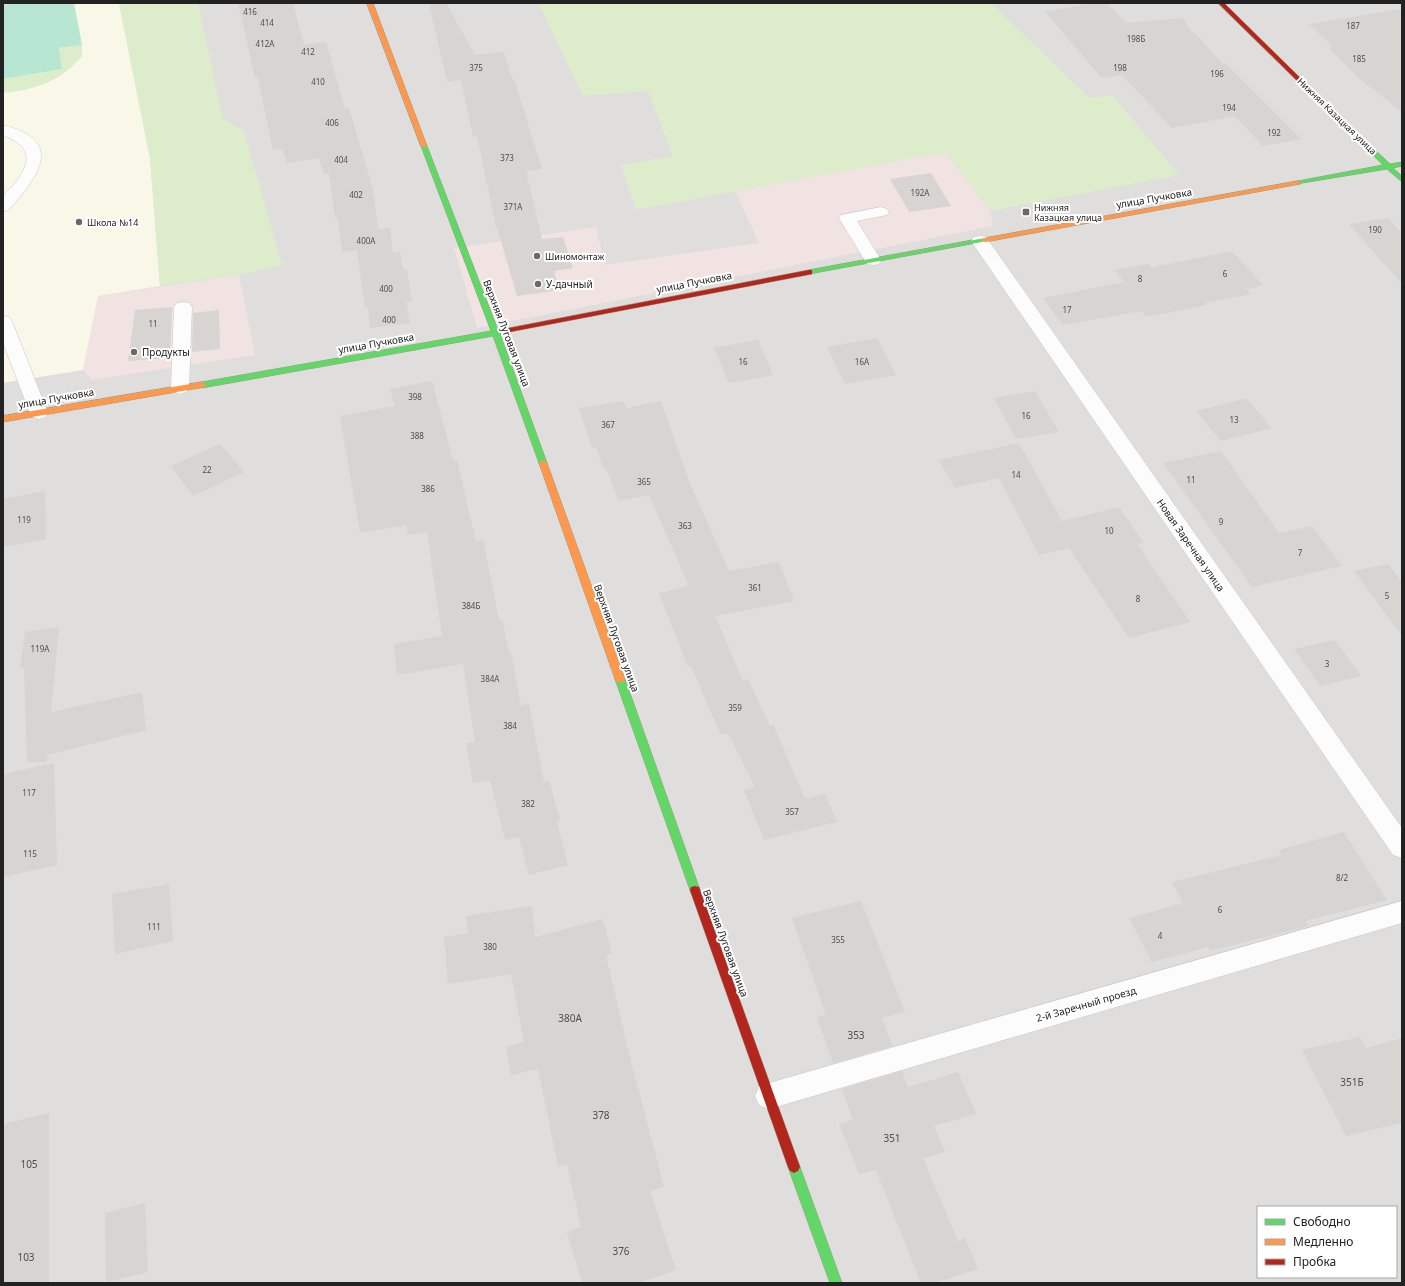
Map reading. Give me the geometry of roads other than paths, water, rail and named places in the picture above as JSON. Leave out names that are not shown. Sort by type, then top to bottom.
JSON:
[{"type":"main road","name":"Верхняя Луговая улица","points":[[370,3],[495,332],[836,1283]]},
{"type":"main road","name":"Нижняя Казацкая улица","points":[[1221,3],[1402,180]]},
{"type":"main road","name":"улица Пучковка","points":[[3,419],[443,343],[873,260],[1402,164]]},
{"type":"street","name":"Новая Заречная улица","points":[[980,241],[1402,848]]},
{"type":"street","name":"2-й Заречный проезд","points":[[769,1096],[1402,912]]},
{"type":"lane","points":[[3,130],[14,133],[24,139],[32,149],[35,159],[30,174],[3,207]]},
{"type":"lane","points":[[873,260],[847,218],[880,212]]},
{"type":"lane","points":[[180,388],[183,307]]},
{"type":"lane","points":[[3,321],[39,413]]},
{"type":"place","name":"Нижняя Казацкая улица","points":[[1026,212]]},
{"type":"place","name":"Школа №14","points":[[79,222]]},
{"type":"place","name":"Шиномонтаж","points":[[537,256]]},
{"type":"place","name":"У-дачный","points":[[538,284]]},
{"type":"place","name":"Продукты","points":[[134,352]]}]
